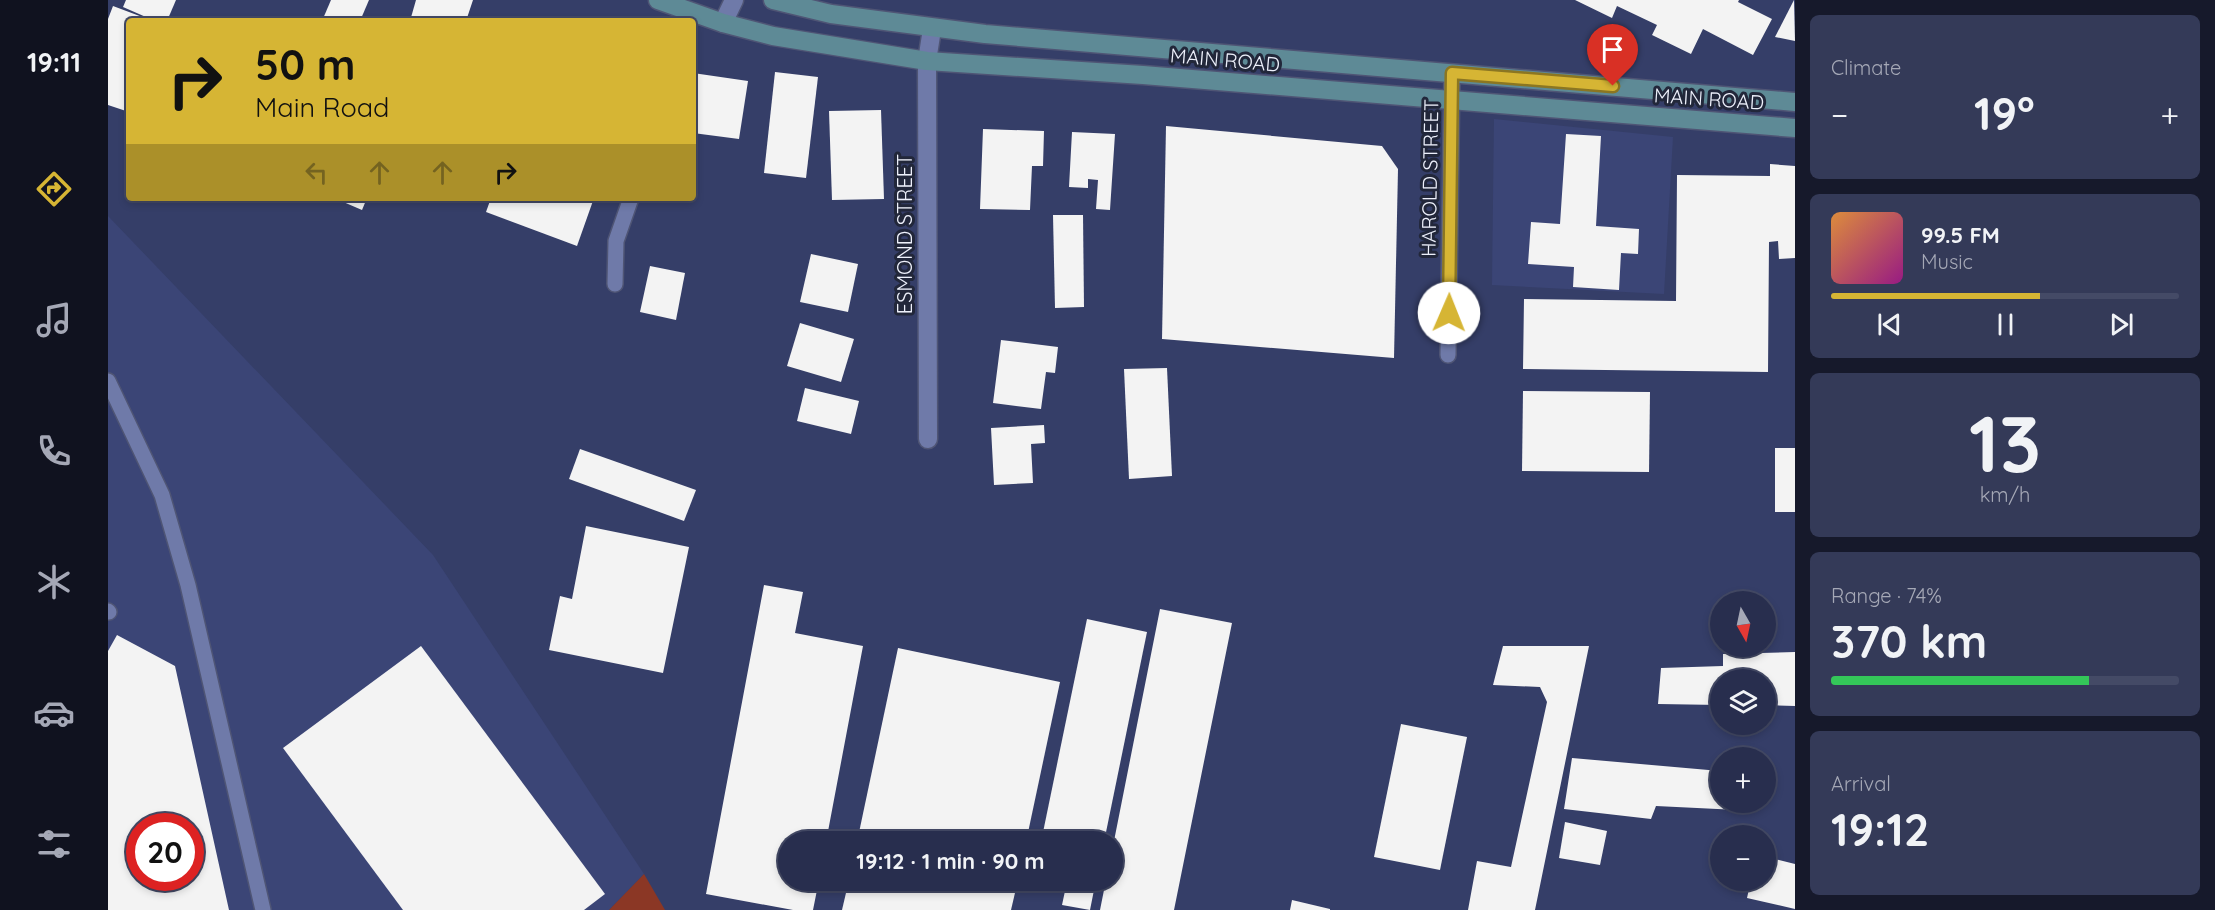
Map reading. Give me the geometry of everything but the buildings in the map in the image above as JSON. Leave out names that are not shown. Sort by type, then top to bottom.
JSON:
[{"type":"main road","name":"MAIN ROAD","points":[[658,0],[694,17],[773,36],[927,61],[1143,75],[1452,102],[1795,128]]},
{"type":"main road","name":"MAIN ROAD","points":[[773,0],[831,14],[932,29],[1795,102]]},
{"type":"street","points":[[723,23],[734,0]]},
{"type":"street","name":"ESMOND STREET","points":[[928,439],[927,61],[932,29]]},
{"type":"lane","name":"HAROLD STREET","points":[[1448,355],[1452,73]]},
{"type":"lane","points":[[615,284],[616,241],[630,201]]},
{"type":"lane","points":[[108,381],[162,495],[188,585],[263,910]]},
{"type":"shaded area","points":[[1494,119],[1673,137],[1664,294],[1492,285]]},
{"type":"shaded area","points":[[108,216],[433,555],[644,874],[609,910],[108,910]]},
{"type":"shaded area","points":[[644,874],[665,910],[609,910]]},
{"type":"route","points":[[1449,313],[1452,73],[1613,86]]}]
